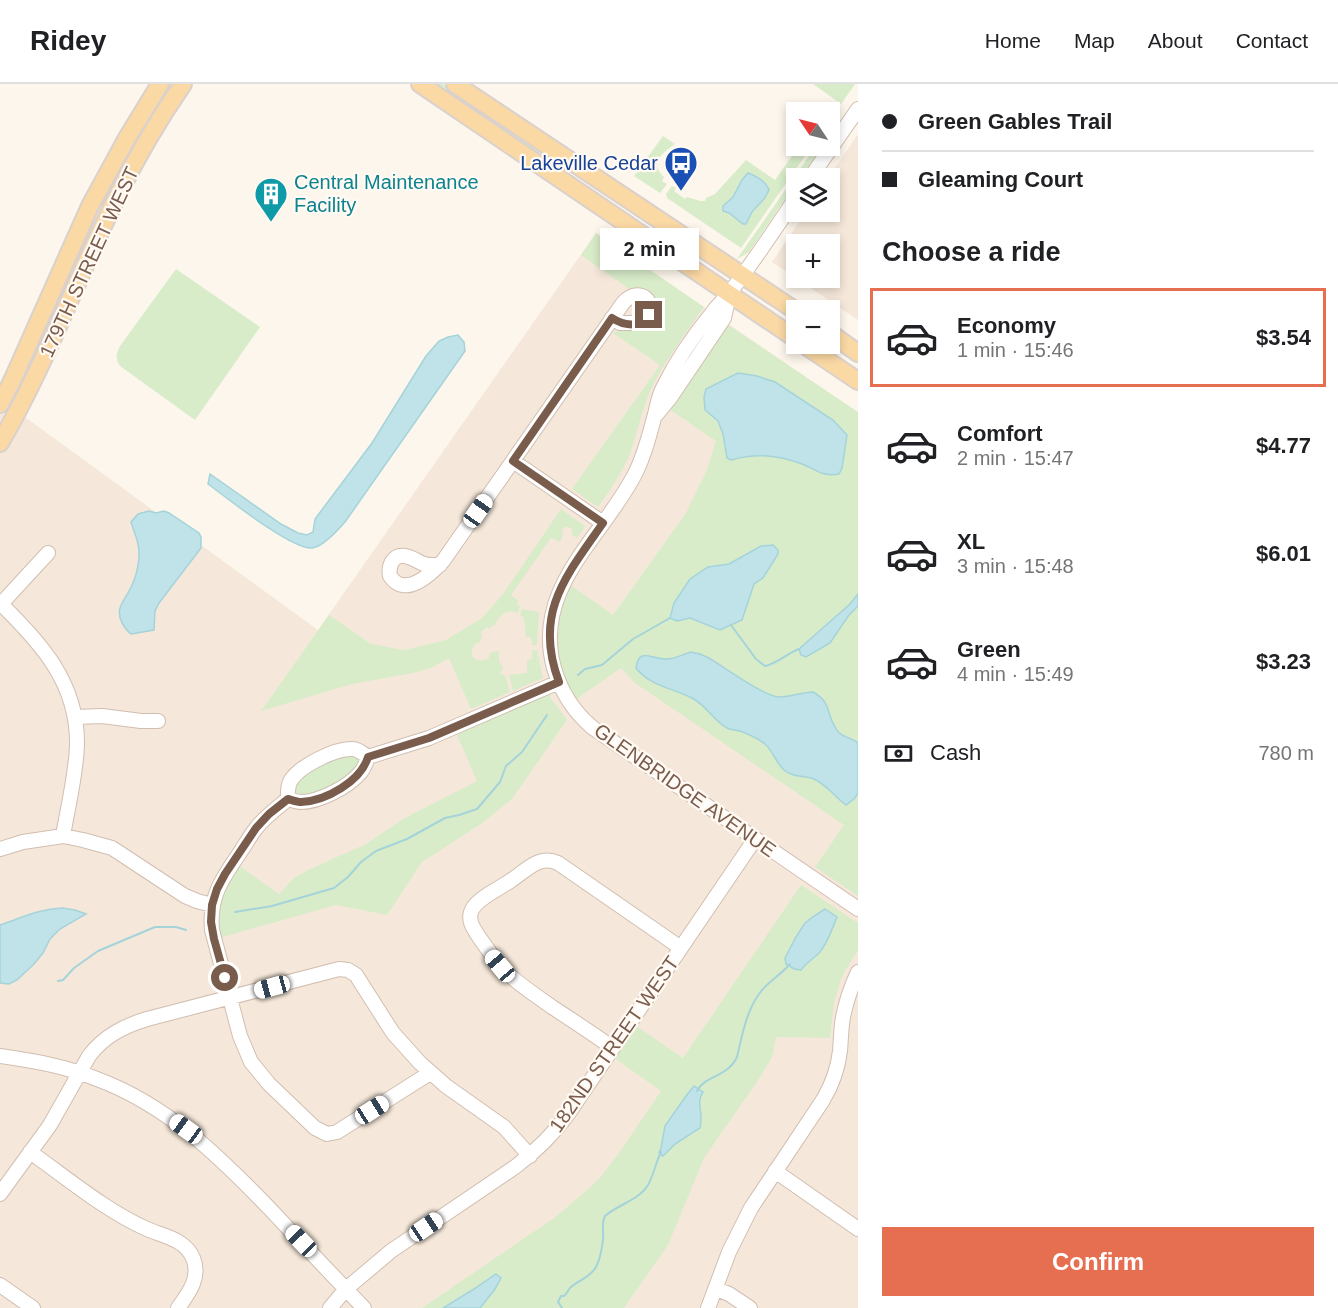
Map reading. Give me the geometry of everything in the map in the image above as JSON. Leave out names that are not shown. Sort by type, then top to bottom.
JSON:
[{"type":"main road","name":"179TH STREET WEST","points":[[0,403],[90,206],[160,84]]},
{"type":"main road","name":"179TH STREET WEST","points":[[0,443],[49,348],[118,195],[143,148],[183,84]]},
{"type":"main road","points":[[420,84],[786,332]]},
{"type":"main road","points":[[455,84],[786,304]]},
{"type":"main road","points":[[840,340],[858,352]]},
{"type":"main road","points":[[818,354],[858,381]]},
{"type":"street","points":[[818,168],[854,125],[858,109]]},
{"type":"street","points":[[730,294],[786,213]]},
{"type":"street","name":"GLENBRIDGE AVENUE","points":[[730,294],[713,310],[662,389],[645,451],[635,474],[565,579],[553,609],[550,640],[552,662],[559,682],[573,707],[593,728],[858,909]]},
{"type":"street","name":"GLENBRIDGE AVENUE","points":[[654,417],[670,398],[724,318],[730,294]]},
{"type":"street","points":[[440,565],[612,318]]},
{"type":"street","points":[[0,403],[18,412]]},
{"type":"street","points":[[513,461],[603,523]]},
{"type":"street","points":[[48,553],[1,605],[34,638],[48,656],[64,685],[75,717],[76,758],[63,836]]},
{"type":"street","points":[[288,799],[291,780],[316,761],[333,753],[351,748],[368,757],[429,738],[559,682]]},
{"type":"street","points":[[75,717],[102,716],[159,721]]},
{"type":"street","points":[[288,799],[304,802],[337,790],[358,775],[368,757]]},
{"type":"street","points":[[288,799],[256,828],[221,881],[212,905],[212,930],[243,1045],[256,1070],[268,1084],[315,1128],[330,1134],[339,1131],[430,1073]]},
{"type":"street","points":[[0,849],[23,842],[63,836],[111,848],[185,896],[212,905]]},
{"type":"street","name":"182ND STREET WEST","points":[[330,1308],[346,1289],[391,1251],[530,1156],[560,1125],[755,839]]},
{"type":"street","points":[[613,1048],[509,975],[492,957],[473,928],[470,919],[473,907],[536,863],[541,860],[550,860],[558,863],[681,948]]},
{"type":"street","points":[[0,1194],[58,1111],[95,1048],[121,1029],[147,1019],[336,969],[348,970],[357,978],[402,1043],[430,1073],[504,1127],[530,1156]]},
{"type":"street","points":[[708,1308],[729,1252],[758,1195],[823,1100],[831,1083],[839,1056],[845,1008],[858,972]]},
{"type":"street","points":[[0,1056],[50,1064],[79,1072],[113,1085],[171,1118],[200,1140],[240,1178],[364,1308]]},
{"type":"street","points":[[30,1152],[120,1215],[145,1228],[177,1240],[190,1252],[195,1263],[195,1275],[192,1287],[178,1308]]},
{"type":"street","points":[[775,1171],[858,1229]]},
{"type":"street","points":[[0,1285],[33,1308]]},
{"type":"street","points":[[716,1289],[729,1294],[750,1308]]},
{"type":"shaded area","points":[[858,134],[858,320],[840,308],[840,300],[828,300],[811,288],[840,288],[840,234],[791,234],[799,222],[840,222],[840,168],[835,168]]},
{"type":"shaded area","points":[[596,233],[858,413],[858,1308],[0,1308],[0,403],[18,412],[318,630]]},
{"type":"shaded area","points":[[786,241],[786,271],[772,262]]},
{"type":"green space","points":[[431,84],[443,84],[569,170],[566,174]]},
{"type":"green space","points":[[813,84],[855,84],[841,104]]},
{"type":"green space","points":[[663,136],[675,144],[662,155],[657,163],[659,172],[664,177],[662,181],[667,184],[660,193],[634,176]]},
{"type":"green space","points":[[792,156],[805,156],[797,168],[786,168],[786,183],[741,248],[667,198],[666,194],[672,186],[676,188],[674,191],[685,199],[687,197],[705,201],[706,198],[715,194],[746,160],[775,180]],"holes":[[[742,180],[764,199],[743,224],[729,213],[733,197]]]},
{"type":"green space","points":[[809,156],[816,156],[807,168],[801,168]]},
{"type":"green space","points":[[786,189],[786,198],[749,252],[737,259]]},
{"type":"green space","points":[[596,233],[704,307],[676,347],[651,389],[628,458],[598,507],[572,489],[660,365],[613,333],[648,326],[655,316],[656,306],[636,289],[631,290],[581,255]]},
{"type":"green space","points":[[176,269],[260,327],[195,420],[120,366],[117,359],[120,346]]},
{"type":"green space","points":[[727,324],[858,412],[858,594],[806,657],[830,643],[858,606],[858,743],[837,731],[826,704],[813,692],[776,697],[755,688],[714,660],[693,652],[670,659],[647,656],[650,682],[693,698],[728,728],[752,736],[765,744],[782,768],[789,773],[813,779],[825,786],[836,798],[855,798],[858,793],[858,896],[815,867],[844,825],[635,683],[621,668],[575,700],[562,673],[555,633],[557,619],[569,584],[613,615],[686,513],[707,470],[716,441],[669,409]],"holes":[[[738,373],[757,376],[801,398],[833,420],[847,435],[842,468],[821,473],[802,464],[778,457],[760,455],[731,460],[727,457],[718,421],[705,410],[706,389]],[[747,553],[754,584],[742,620],[702,624],[690,618],[674,603],[690,579],[708,567],[729,564]]]},
{"type":"green space","points":[[561,509],[585,526],[577,538],[572,535],[572,529],[565,527],[562,530],[563,536],[560,542],[551,538],[511,595],[518,600],[517,605],[520,605],[518,613],[511,611],[501,615],[495,625],[481,632],[480,642],[473,648],[472,655],[479,660],[488,659],[491,652],[499,651],[499,661],[503,668],[500,674],[505,675],[510,692],[471,709],[449,658],[431,668],[352,684],[261,711],[329,615],[371,644],[404,650],[446,640],[482,618],[503,594]]},
{"type":"green space","points":[[522,609],[539,612],[537,645],[532,645],[531,637],[526,637],[524,618],[520,615]]},
{"type":"green space","points":[[532,650],[537,650],[543,678],[513,691],[509,675],[527,673],[527,660],[532,659]]},
{"type":"green space","points":[[547,694],[567,720],[512,799],[481,824],[422,862],[387,915],[336,905],[219,938],[217,933],[219,899],[238,865],[279,894],[294,878],[308,870],[366,844],[403,819],[477,781],[456,733]]},
{"type":"green space","points":[[349,753],[360,757],[361,765],[334,787],[301,798],[294,793],[294,784],[314,767]]},
{"type":"green space","points":[[801,885],[858,923],[858,950],[840,982],[834,1003],[830,1038],[776,1037],[772,1057],[761,1076],[704,1158],[668,1245],[624,1308],[480,1308],[486,1302],[491,1278],[443,1308],[422,1308],[554,1218],[599,1179],[619,1153],[661,1091],[613,1057],[635,1025],[683,1058]],"holes":[[[796,937],[819,954],[794,969],[785,958]],[[695,1086],[700,1097],[701,1116],[696,1132],[659,1153],[665,1126]]]},
{"type":"water","points":[[748,173],[766,184],[769,190],[746,224],[743,224],[723,211],[723,206],[733,197]]},
{"type":"water","points":[[458,335],[464,342],[465,351],[345,522],[321,545],[312,548],[290,541],[208,484],[210,474],[281,524],[298,533],[307,535],[313,532],[315,519],[372,443],[426,356],[439,341]]},
{"type":"water","points":[[738,373],[775,382],[833,420],[847,435],[839,474],[824,474],[802,464],[776,457],[750,456],[731,460],[727,458],[723,434],[718,421],[705,410],[704,397],[706,389]]},
{"type":"water","points":[[149,511],[169,513],[199,533],[201,548],[159,603],[155,611],[154,630],[131,634],[122,623],[119,612],[135,579],[139,561],[138,544],[131,522],[138,514]]},
{"type":"water","points":[[773,545],[778,550],[778,554],[763,578],[754,584],[742,620],[720,630],[690,618],[677,621],[670,618],[674,603],[690,579],[708,567],[729,564],[761,546]]},
{"type":"water","points":[[858,594],[858,606],[830,643],[806,657],[801,655],[799,649],[850,604]]},
{"type":"water","points":[[691,652],[709,658],[755,687],[774,696],[784,697],[813,692],[819,696],[826,704],[837,731],[858,743],[858,793],[855,798],[846,805],[819,782],[787,773],[762,742],[743,732],[727,728],[697,701],[655,683],[636,668],[640,657],[643,656],[670,659]]},
{"type":"water","points":[[62,908],[86,914],[60,929],[50,939],[34,964],[17,980],[9,984],[0,983],[0,925],[38,912]]},
{"type":"water","points":[[825,909],[837,917],[827,940],[819,953],[801,970],[794,969],[786,964],[785,958],[805,923]]},
{"type":"water","points":[[694,1086],[703,1092],[700,1102],[700,1128],[675,1144],[663,1156],[659,1153],[665,1126]]},
{"type":"water","points":[[496,1274],[501,1278],[480,1308],[443,1308],[474,1289]]},
{"type":"waterway","points":[[578,675],[585,669],[602,665],[633,639],[670,618]]},
{"type":"waterway","points":[[731,625],[756,659],[765,666],[799,649]]},
{"type":"waterway","points":[[235,912],[272,906],[334,888],[376,851],[407,839],[445,818],[477,809],[500,782],[506,766],[522,752],[547,715]]},
{"type":"waterway","points":[[58,981],[63,980],[74,968],[98,951],[155,927],[176,927],[186,930]]},
{"type":"waterway","points":[[697,1091],[705,1082],[733,1064],[751,1008],[766,986],[790,964]]},
{"type":"waterway","points":[[562,1308],[558,1302],[561,1296],[591,1274],[596,1267],[602,1247],[605,1216],[644,1190],[650,1181],[661,1152]]},
{"type":"place","name":"Lakeville Cedar","points":[[681,192]]},
{"type":"place","name":"Central Maintenance Facility","points":[[271,223]]},
{"type":"route","points":[[225,978],[212,930],[211,913],[214,897],[225,874],[256,828],[269,814],[288,799],[304,802],[327,795],[344,786],[362,771],[368,757],[429,738],[559,682],[550,651],[551,619],[556,598],[565,579],[603,523],[513,461],[612,318],[620,323],[635,324],[646,320],[649,315]]}]
